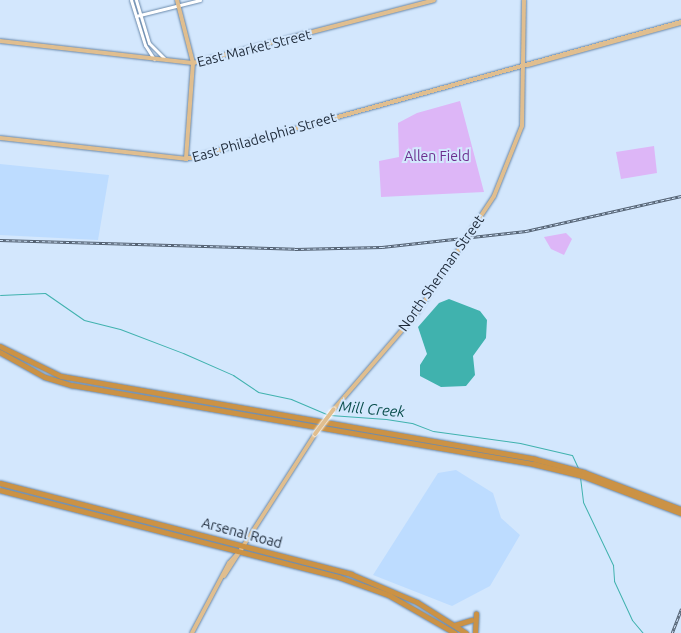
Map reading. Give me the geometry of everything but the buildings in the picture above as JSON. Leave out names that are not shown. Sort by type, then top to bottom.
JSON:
[{"type":"highway","points":[[0,346],[43,369],[80,380],[535,459],[574,472]]},
{"type":"highway","points":[[0,352],[45,377],[72,385],[527,462],[583,474],[681,509]]},
{"type":"highway","name":"Arsenal Road","points":[[0,483],[244,544],[385,587],[455,625],[466,633]]},
{"type":"highway","name":"Arsenal Road","points":[[0,490],[241,550],[367,586],[455,633]]},
{"type":"highway","points":[[667,505],[681,513]]},
{"type":"highway","points":[[475,633],[476,614]]},
{"type":"highway","points":[[455,625],[471,620]]},
{"type":"highway","points":[[446,628],[450,633]]},
{"type":"main road","points":[[177,0],[193,64],[186,159]]},
{"type":"main road","name":"East Market Street","points":[[0,41],[193,64],[434,0]]},
{"type":"main road","name":"North Sherman Street","points":[[192,633],[224,576],[315,434],[334,409],[416,314],[491,202],[521,129],[524,0]]},
{"type":"main road","name":"East Philadelphia Street","points":[[0,138],[186,159],[681,22]]},
{"type":"main road","points":[[193,69],[214,59]]},
{"type":"street","points":[[131,0],[145,45],[154,59]]},
{"type":"street","points":[[136,0],[142,14],[150,43],[166,60]]},
{"type":"street","points":[[136,16],[200,0]]},
{"type":"shaded area","points":[[0,164],[109,175],[98,240],[0,235]]},
{"type":"shaded area","points":[[449,299],[480,311],[487,320],[486,338],[473,356],[475,375],[466,386],[441,387],[420,376],[420,365],[427,354],[418,327],[439,303]]},
{"type":"shaded area","points":[[456,470],[493,493],[501,518],[520,535],[490,586],[452,606],[373,575],[438,473]]},
{"type":"green space","name":"Allen Field","points":[[460,101],[484,192],[381,197],[379,161],[399,157],[398,123],[417,113]]},
{"type":"green space","points":[[654,146],[657,173],[621,179],[616,152]]},
{"type":"green space","points":[[566,233],[572,239],[564,255],[551,249],[544,237]]},
{"type":"waterway","name":"Mill Creek","points":[[0,295],[45,293],[84,320],[120,329],[183,353],[233,375],[258,392],[291,399],[327,414]]},
{"type":"waterway","name":"Mill Creek","points":[[330,415],[386,419],[412,423],[433,431],[520,443],[572,455],[578,468]]},
{"type":"waterway","name":"Mill Creek","points":[[580,477],[583,502],[613,565],[614,581],[632,620],[643,633]]},
{"type":"railway","points":[[0,240],[295,249],[382,247],[526,231],[681,196]]},
{"type":"railway","points":[[672,633],[681,609]]}]
